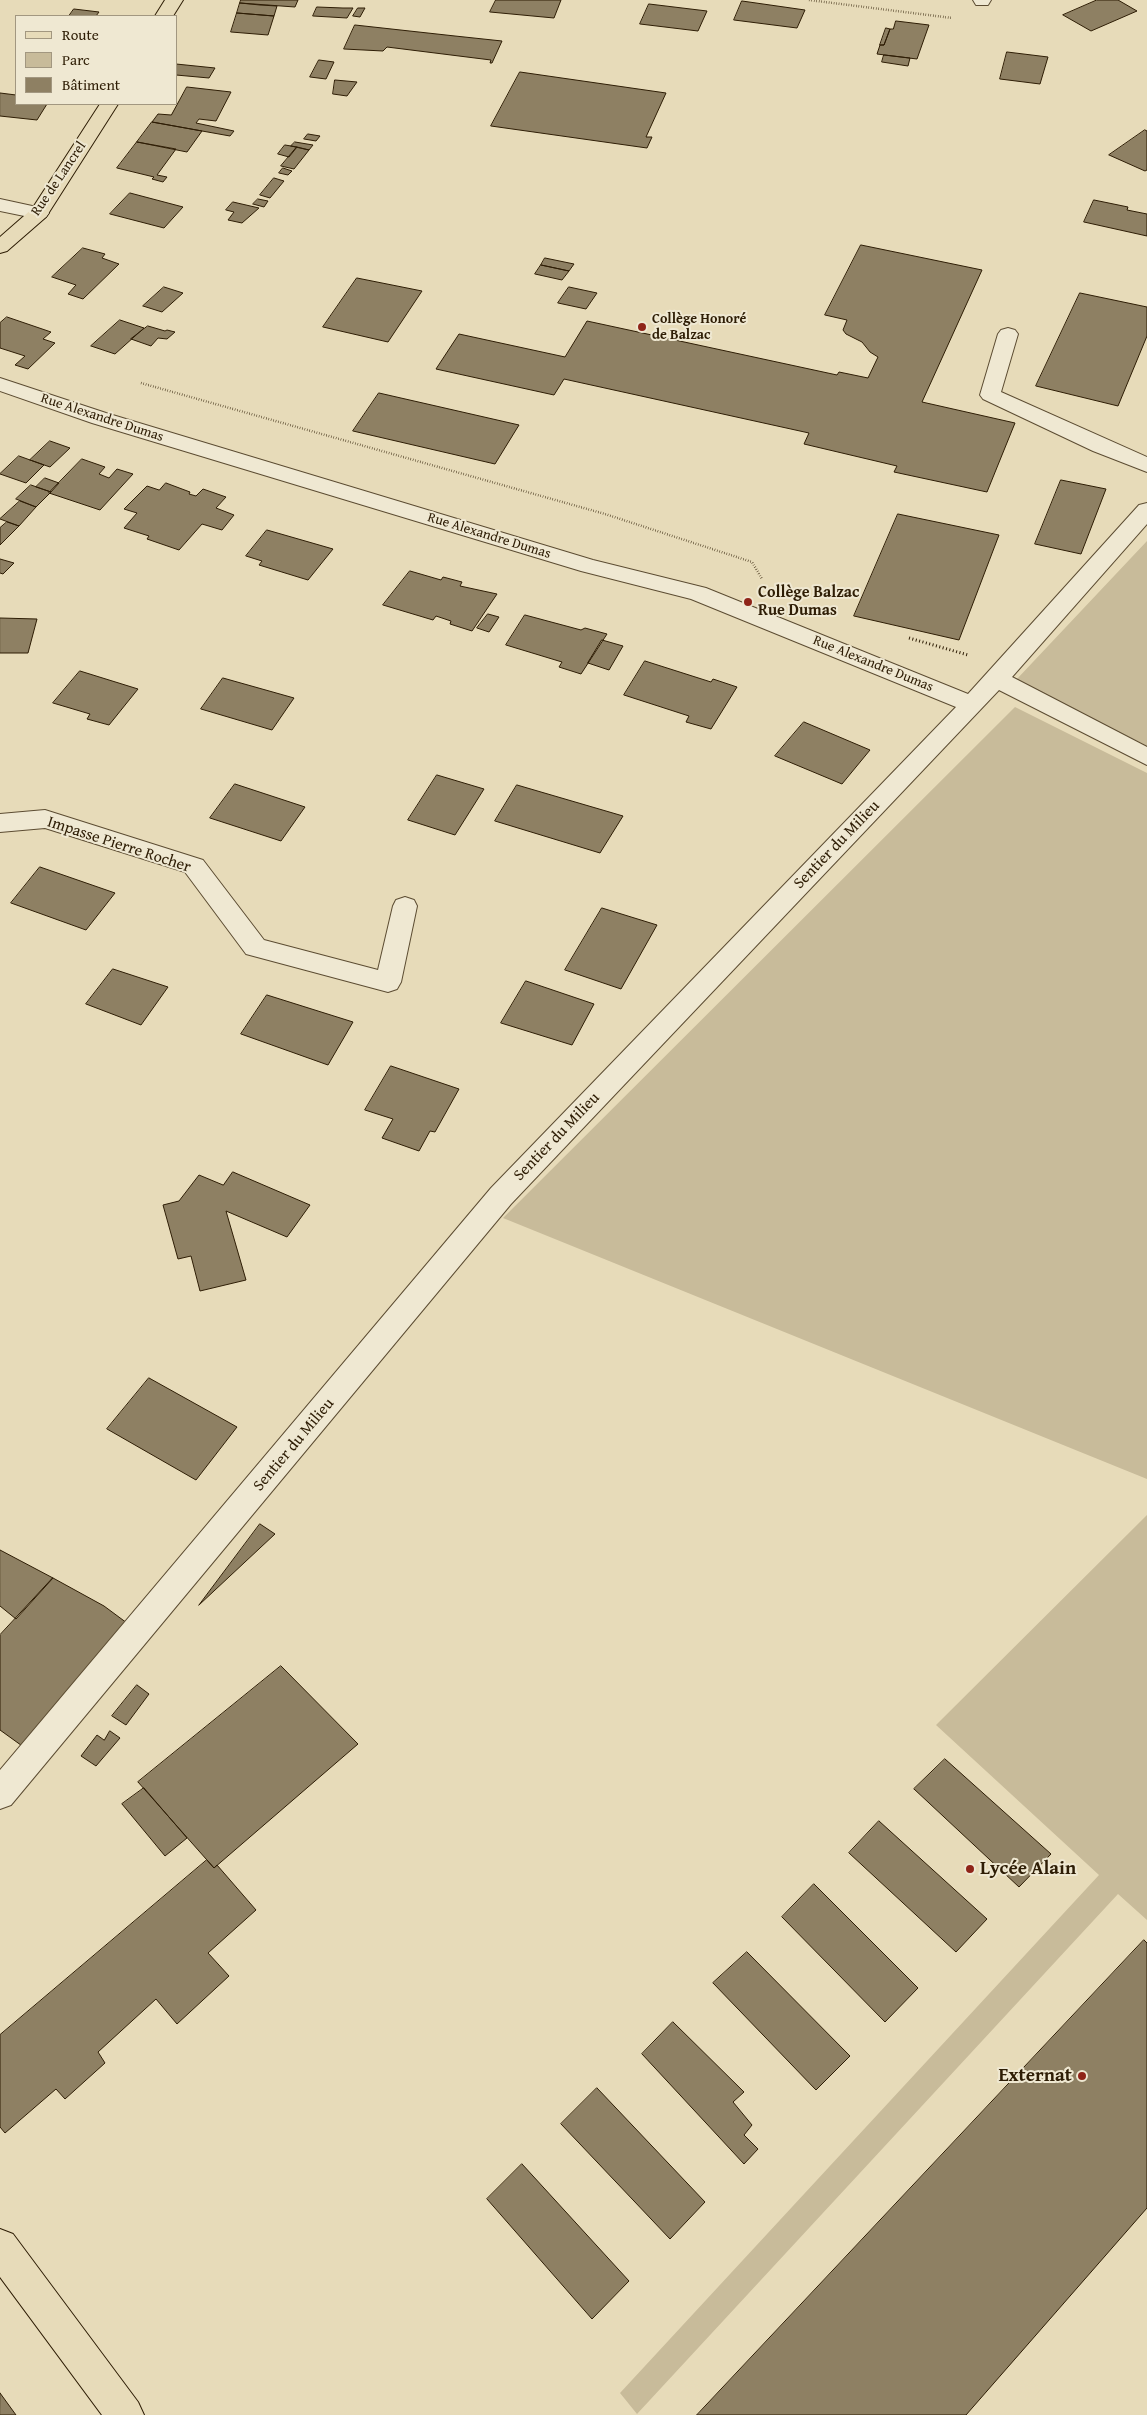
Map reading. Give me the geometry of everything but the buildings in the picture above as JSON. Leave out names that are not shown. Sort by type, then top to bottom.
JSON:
[{"type":"main road","name":"Rue de Lancrel","points":[[0,248],[39,213],[108,105]]},
{"type":"main road","points":[[0,2247],[125,2415]]},
{"type":"street","points":[[0,205],[39,213]]},
{"type":"street","points":[[1008,334],[990,395],[1100,446],[1147,465]]},
{"type":"street","name":"Rue Alexandre Dumas","points":[[0,384],[99,418],[588,566],[698,593],[972,705]]},
{"type":"street","name":"Sentier du Milieu","points":[[0,1794],[501,1196],[972,705],[1147,510]]},
{"type":"street","points":[[996,679],[1147,757]]},
{"type":"street","name":"Impasse Pierre Rocher","points":[[0,823],[45,819],[194,866],[254,947],[388,982],[405,906]]},
{"type":"path","points":[[809,0],[967,20],[982,0]]},
{"type":"path","points":[[141,383],[604,514],[752,562],[766,586]]},
{"type":"path","points":[[909,638],[966,653],[996,679]]},
{"type":"green space","points":[[1147,541],[1147,746],[1016,680]]},
{"type":"green space","points":[[1015,707],[1147,773],[1147,1479],[503,1218]]},
{"type":"green space","points":[[1147,1515],[1147,1920],[1118,1894],[637,2414],[620,2393],[1099,1875],[936,1725]]},
{"type":"place","name":"Collège Honoré de Balzac","points":[[642,327]]},
{"type":"place","name":"Collège Balzac Rue Dumas","points":[[748,602]]},
{"type":"place","name":"Lycée Alain","points":[[970,1869]]},
{"type":"place","name":"Externat","points":[[1082,2076]]}]
